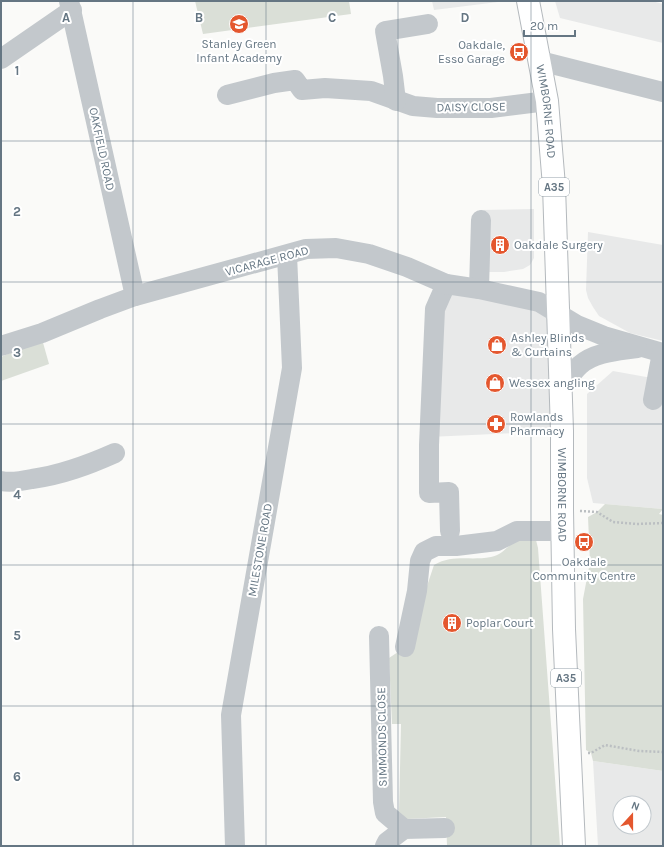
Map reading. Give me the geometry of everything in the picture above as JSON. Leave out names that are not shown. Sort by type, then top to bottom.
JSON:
[{"type":"highway","name":"WIMBORNE ROAD","points":[[528,1],[547,101],[554,193],[562,431],[564,629],[574,846]]},
{"type":"street","points":[[1,59],[70,6]]},
{"type":"street","name":"OAKFIELD ROAD","points":[[70,6],[135,296]]},
{"type":"street","points":[[396,100],[385,31],[428,24]]},
{"type":"street","points":[[540,62],[663,92]]},
{"type":"street","name":"DAISY CLOSE","points":[[227,95],[274,83],[295,80],[302,90],[325,88],[371,91],[413,106],[437,108],[484,108],[547,101]]},
{"type":"street","points":[[478,289],[481,220]]},
{"type":"street","name":"VICARAGE ROAD","points":[[1,346],[42,333],[100,308],[135,296],[306,249],[336,248],[375,256],[407,267],[446,284],[539,302],[577,325],[641,348],[663,353]]},
{"type":"street","name":"MILESTONE ROAD","points":[[235,846],[231,715],[292,368],[287,255]]},
{"type":"street","points":[[446,284],[435,309],[429,445],[429,493],[449,492],[450,532]]},
{"type":"street","points":[[560,390],[580,365],[593,357],[641,348]]},
{"type":"street","points":[[653,400],[663,353]]},
{"type":"street","points":[[1,481],[18,482],[59,474],[82,467],[115,453]]},
{"type":"street","points":[[405,647],[420,561],[424,552],[436,546],[456,546],[497,541],[518,531],[562,531]]},
{"type":"street","name":"SIMMONDS CLOSE","points":[[379,636],[383,802],[385,813],[404,828]]},
{"type":"street","points":[[385,846],[387,842],[404,828],[445,828]]},
{"type":"path","points":[[562,510],[597,512],[613,522],[637,524],[663,523]]},
{"type":"path","points":[[569,755],[591,753],[605,745],[638,751],[663,752]]},
{"type":"shaded area","name":"Stanley Green Infant Academy","points":[[195,1],[349,1],[351,14],[203,34]]},
{"type":"shaded area","points":[[432,1],[506,1],[434,10]]},
{"type":"shaded area","points":[[555,1],[652,1],[663,4],[663,43],[560,18]]},
{"type":"shaded area","points":[[534,209],[534,258],[530,265],[523,269],[504,272],[477,272],[479,210]]},
{"type":"shaded area","points":[[588,232],[663,245],[663,341],[630,333],[599,316],[588,298],[586,290]]},
{"type":"shaded area","points":[[446,284],[559,313],[562,431],[429,437]]},
{"type":"shaded area","points":[[42,339],[49,364],[1,381],[1,357]]},
{"type":"shaded area","points":[[613,371],[663,380],[663,509],[593,503],[587,478],[587,394]]},
{"type":"shaded area","points":[[605,504],[663,509],[659,514],[663,515],[663,771],[593,761],[591,753],[586,750],[583,599],[590,562],[588,517],[597,512]]},
{"type":"shaded area","points":[[519,538],[536,540],[538,548],[560,846],[447,846],[446,817],[406,819],[399,813],[401,724],[392,724],[389,658],[398,652],[426,589],[434,565],[448,560],[495,556]]},
{"type":"shaded area","points":[[593,761],[663,771],[663,846],[598,846]]},
{"type":"place","name":"Stanley Green Infant Academy","points":[[239,24]]},
{"type":"place","name":"Oakdale, Esso Garage","points":[[519,52]]},
{"type":"place","name":"Oakdale Surgery","points":[[500,245]]},
{"type":"place","name":"Ashley Blinds & Curtains","points":[[497,345]]},
{"type":"place","name":"Wessex angling","points":[[495,383]]},
{"type":"place","name":"Rowlands Pharmacy","points":[[496,424]]},
{"type":"place","name":"Oakdale Community Centre","points":[[584,542]]},
{"type":"place","name":"Poplar Court","points":[[452,623]]}]
